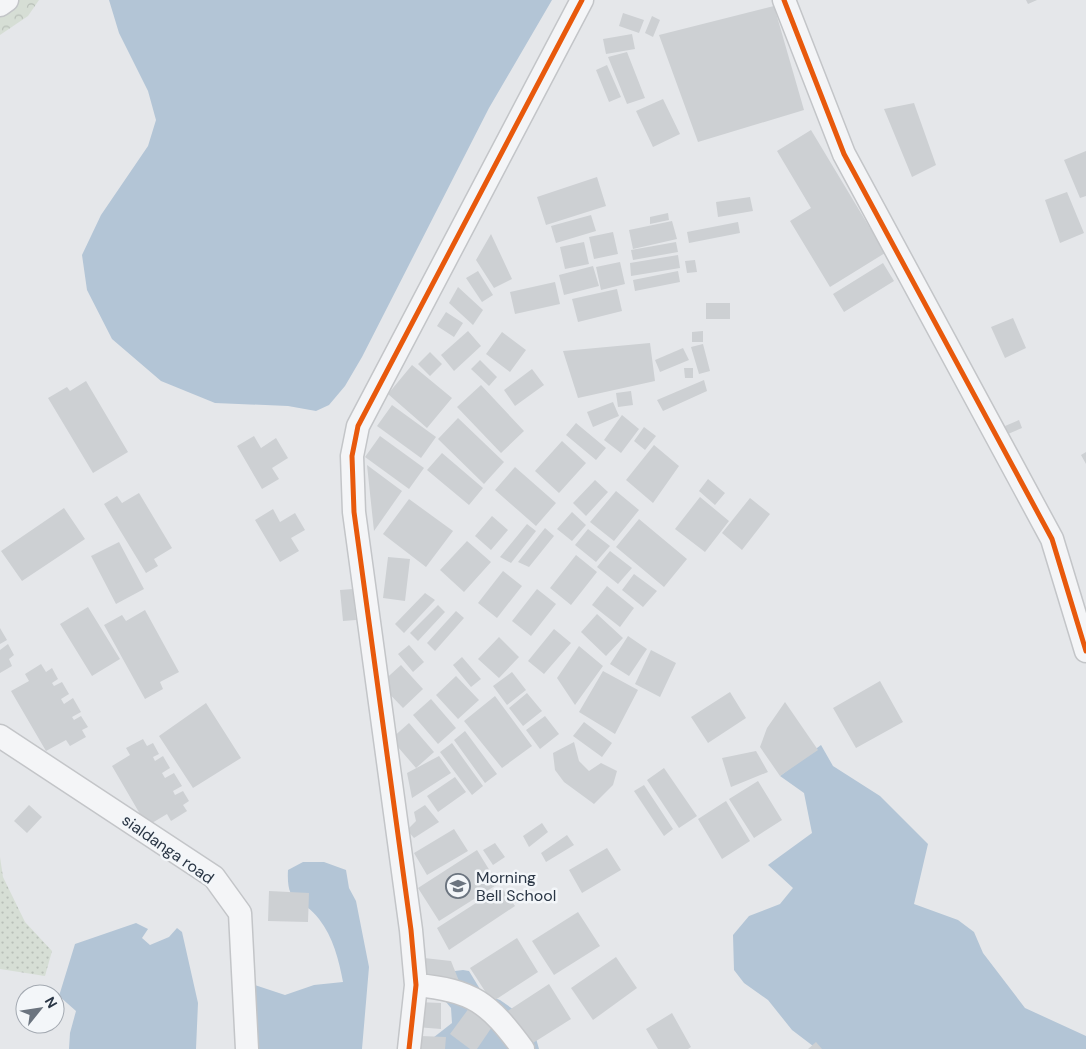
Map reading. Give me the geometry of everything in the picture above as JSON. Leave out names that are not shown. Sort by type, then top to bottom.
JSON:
[{"type":"street","points":[[0,4],[7,0]]},
{"type":"street","points":[[409,1049],[416,985],[397,820],[354,512],[352,456],[358,426],[582,0]]},
{"type":"street","points":[[784,0],[844,154],[1052,539],[1086,651]]},
{"type":"street","name":"sialdanga road","points":[[0,736],[214,877],[240,913],[247,1049]]},
{"type":"street","points":[[416,985],[445,988],[468,994],[502,1021],[523,1049]]},
{"type":"green space","points":[[0,0],[39,0],[28,16],[0,35]]},
{"type":"green space","points":[[0,857],[3,877],[25,922],[52,951],[45,976],[0,969]]},
{"type":"water","points":[[109,0],[552,0],[489,108],[362,357],[345,386],[329,405],[316,411],[288,406],[215,403],[161,381],[112,339],[87,290],[82,255],[101,215],[148,146],[156,120],[148,91],[119,33]]},
{"type":"water","points":[[821,745],[833,766],[880,796],[928,844],[914,904],[958,920],[974,932],[983,953],[1025,1008],[1086,1036],[1086,1049],[817,1049],[792,1030],[768,1000],[744,983],[734,970],[733,935],[749,916],[780,904],[793,888],[768,865],[812,833],[804,793],[780,776]]},
{"type":"water","points":[[303,862],[324,862],[346,870],[349,888],[356,901],[369,967],[362,1049],[243,1049],[249,983],[285,995],[314,985],[343,982],[335,949],[324,926],[313,912],[292,896],[290,890],[288,870]]},
{"type":"water","points":[[136,923],[148,929],[142,938],[150,945],[169,937],[177,928],[182,932],[198,1003],[196,1049],[69,1049],[70,1033],[76,1011],[65,1001],[65,984],[63,984],[75,944]]},
{"type":"water","points":[[455,971],[469,971],[483,994],[500,1000],[524,1017],[535,1035],[539,1049],[429,1049],[429,1041],[452,1023],[451,1008],[446,1002],[451,979]]},
{"type":"building","points":[[1026,0],[1037,0],[1028,4]]},
{"type":"building","points":[[774,6],[804,110],[698,142],[659,35]]},
{"type":"building","points":[[623,13],[644,20],[639,33],[619,26]]},
{"type":"building","points":[[652,16],[660,20],[653,37],[645,33]]},
{"type":"building","points":[[632,34],[635,49],[606,54],[603,39]]},
{"type":"building","points":[[627,52],[645,98],[627,104],[608,57]]},
{"type":"building","points":[[607,65],[621,97],[609,102],[596,70]]},
{"type":"building","points":[[663,99],[680,134],[653,147],[636,111]]},
{"type":"building","points":[[914,103],[936,165],[912,177],[884,109]]},
{"type":"building","points":[[811,130],[885,253],[830,287],[790,221],[811,208],[777,151]]},
{"type":"building","points":[[1086,151],[1086,196],[1080,198],[1064,160]]},
{"type":"building","points":[[597,177],[606,206],[546,225],[537,197]]},
{"type":"building","points":[[1067,192],[1084,233],[1060,243],[1045,200]]},
{"type":"building","points":[[750,197],[753,211],[718,217],[716,202]]},
{"type":"building","points":[[668,213],[669,220],[650,224],[650,217]]},
{"type":"building","points":[[591,215],[596,231],[556,243],[551,226]]},
{"type":"building","points":[[672,221],[677,239],[633,249],[629,230]]},
{"type":"building","points":[[738,222],[740,233],[689,243],[687,232]]},
{"type":"building","points":[[613,232],[618,254],[594,259],[589,237]]},
{"type":"building","points":[[491,234],[512,279],[494,288],[476,260]]},
{"type":"building","points":[[584,242],[589,264],[565,269],[560,247]]},
{"type":"building","points":[[676,242],[678,252],[633,260],[631,250]]},
{"type":"building","points":[[678,255],[680,268],[631,276],[630,263]]},
{"type":"building","points":[[695,260],[697,272],[687,273],[685,261]]},
{"type":"building","points":[[620,262],[625,284],[601,290],[596,267]]},
{"type":"building","points":[[883,263],[894,281],[844,312],[833,294]]},
{"type":"building","points":[[593,266],[599,286],[564,295],[559,275]]},
{"type":"building","points":[[478,271],[493,295],[482,302],[466,278]]},
{"type":"building","points":[[678,271],[680,282],[635,291],[633,280]]},
{"type":"building","points":[[555,282],[560,304],[515,314],[510,292]]},
{"type":"building","points":[[458,287],[483,310],[473,325],[449,303]]},
{"type":"building","points":[[617,289],[622,311],[578,322],[572,299]]},
{"type":"building","points":[[706,303],[730,303],[730,319],[706,319]]},
{"type":"building","points":[[446,312],[463,323],[454,337],[437,326]]},
{"type":"building","points":[[1013,318],[1026,348],[1005,358],[991,327]]},
{"type":"building","points":[[468,331],[481,346],[454,371],[441,355]]},
{"type":"building","points":[[703,331],[703,342],[692,342],[692,332]]},
{"type":"building","points":[[502,332],[526,350],[510,372],[486,354]]},
{"type":"building","points":[[650,343],[655,381],[578,398],[563,351]]},
{"type":"building","points":[[703,344],[710,371],[699,374],[691,347]]},
{"type":"building","points":[[683,348],[689,360],[660,372],[655,360]]},
{"type":"building","points":[[430,352],[442,364],[430,376],[418,364]]},
{"type":"building","points":[[480,360],[497,377],[489,386],[471,369]]},
{"type":"building","points":[[412,365],[452,398],[427,428],[388,394]]},
{"type":"building","points":[[684,368],[693,368],[693,378],[685,378]]},
{"type":"building","points":[[532,369],[544,385],[515,406],[504,390]]},
{"type":"building","points":[[704,380],[707,391],[663,411],[657,400]]},
{"type":"building","points":[[86,381],[128,452],[93,473],[48,398],[67,387],[70,391]]},
{"type":"building","points":[[481,385],[524,431],[501,453],[457,407]]},
{"type":"building","points":[[631,391],[633,405],[618,407],[616,393]]},
{"type":"building","points":[[613,402],[619,416],[593,427],[587,412]]},
{"type":"building","points":[[392,405],[436,437],[421,458],[377,426]]},
{"type":"building","points":[[622,415],[639,429],[621,453],[604,440]]},
{"type":"building","points":[[458,418],[504,462],[484,484],[438,439]]},
{"type":"building","points":[[1019,420],[1022,428],[1008,434],[1005,426]]},
{"type":"building","points":[[576,423],[606,448],[596,460],[566,435]]},
{"type":"building","points":[[644,427],[656,436],[645,450],[634,441]]},
{"type":"building","points":[[254,436],[261,448],[276,438],[288,458],[272,468],[279,479],[262,489],[237,446]]},
{"type":"building","points":[[380,436],[424,468],[409,489],[365,457]]},
{"type":"building","points":[[562,441],[586,463],[559,493],[535,471]]},
{"type":"building","points":[[654,445],[679,466],[653,503],[626,480]]},
{"type":"building","points":[[1086,452],[1086,464],[1081,455]]},
{"type":"building","points":[[442,453],[483,488],[469,505],[427,470]]},
{"type":"building","points":[[367,465],[402,491],[374,531]]},
{"type":"building","points":[[515,467],[556,503],[536,526],[495,490]]},
{"type":"building","points":[[708,479],[725,493],[715,505],[699,491]]},
{"type":"building","points":[[595,480],[608,492],[586,516],[573,503]]},
{"type":"building","points":[[616,491],[639,510],[614,541],[590,522]]},
{"type":"building","points":[[139,493],[172,548],[154,559],[158,566],[146,573],[104,504],[117,496],[122,503]]},
{"type":"building","points":[[700,497],[729,521],[705,552],[675,529]]},
{"type":"building","points":[[750,498],[770,514],[742,550],[722,533]]},
{"type":"building","points":[[409,499],[453,531],[426,567],[383,534]]},
{"type":"building","points":[[64,508],[85,539],[22,581],[1,551]]},
{"type":"building","points":[[273,509],[280,522],[295,513],[305,530],[291,538],[299,551],[280,562],[255,520]]},
{"type":"building","points":[[572,512],[586,525],[572,541],[557,529]]},
{"type":"building","points":[[492,516],[508,530],[491,550],[475,536]]},
{"type":"building","points":[[639,519],[687,559],[664,587],[616,547]]},
{"type":"building","points":[[527,524],[536,531],[511,563],[500,557]]},
{"type":"building","points":[[545,528],[554,536],[529,567],[518,562]]},
{"type":"building","points":[[588,529],[610,546],[596,562],[575,545]]},
{"type":"building","points":[[467,541],[491,562],[464,592],[440,570]]},
{"type":"building","points":[[119,542],[144,589],[116,604],[91,556]]},
{"type":"building","points":[[610,551],[632,568],[618,584],[597,567]]},
{"type":"building","points":[[576,555],[597,572],[571,605],[550,588]]},
{"type":"building","points":[[388,557],[410,559],[405,601],[383,598]]},
{"type":"building","points":[[503,571],[522,586],[497,618],[478,603]]},
{"type":"building","points":[[634,574],[657,591],[643,607],[622,590]]},
{"type":"building","points":[[607,586],[634,608],[620,627],[592,605]]},
{"type":"building","points":[[353,589],[356,620],[343,621],[340,590]]},
{"type":"building","points":[[537,589],[556,604],[531,636],[512,621]]},
{"type":"building","points":[[425,593],[435,600],[404,633],[395,624]]},
{"type":"building","points":[[438,605],[445,612],[418,641],[410,633]]},
{"type":"building","points":[[88,607],[120,659],[92,676],[60,624]]},
{"type":"building","points":[[145,610],[179,672],[160,682],[163,689],[145,699],[104,625],[122,615],[126,621]]},
{"type":"building","points":[[456,611],[464,618],[435,651],[427,643]]},
{"type":"building","points":[[597,614],[623,638],[606,656],[581,632]]},
{"type":"building","points":[[0,628],[7,640],[0,644]]},
{"type":"building","points":[[554,629],[571,643],[544,674],[528,661]]},
{"type":"building","points":[[628,636],[647,649],[629,676],[610,664]]},
{"type":"building","points":[[499,637],[519,657],[499,678],[478,659]]},
{"type":"building","points":[[8,644],[14,655],[9,659],[12,666],[0,673],[0,650]]},
{"type":"building","points":[[409,645],[424,662],[413,672],[398,654]]},
{"type":"building","points":[[579,646],[603,666],[575,705],[557,678]]},
{"type":"building","points":[[651,650],[676,663],[660,697],[635,684]]},
{"type":"building","points":[[462,657],[481,679],[471,687],[453,665]]},
{"type":"building","points":[[41,664],[46,672],[52,668],[58,679],[52,683],[54,686],[62,682],[69,694],[61,699],[64,704],[73,698],[81,712],[72,717],[74,720],[81,716],[88,727],[82,730],[86,737],[70,746],[66,740],[46,751],[11,691],[29,681],[25,674]]},
{"type":"building","points":[[401,665],[423,689],[403,708],[380,684]]},
{"type":"building","points":[[603,671],[638,690],[615,734],[579,712]]},
{"type":"building","points":[[512,672],[526,690],[507,705],[493,686]]},
{"type":"building","points":[[456,676],[479,700],[458,719],[436,695]]},
{"type":"building","points":[[880,681],[903,722],[856,748],[833,708]]},
{"type":"building","points":[[730,692],[746,718],[708,743],[691,717]]},
{"type":"building","points":[[527,693],[542,711],[523,726],[509,708]]},
{"type":"building","points":[[495,696],[532,746],[502,768],[464,721]]},
{"type":"building","points":[[431,699],[456,728],[438,744],[413,715]]},
{"type":"building","points":[[785,702],[818,750],[780,776],[760,747],[767,728]]},
{"type":"building","points":[[206,703],[241,758],[193,788],[159,736]]},
{"type":"building","points":[[545,716],[559,734],[540,749],[526,730]]},
{"type":"building","points":[[584,722],[612,743],[602,757],[573,736]]},
{"type":"building","points":[[409,723],[434,752],[416,768],[391,739]]},
{"type":"building","points":[[465,731],[497,774],[485,783],[454,740]]},
{"type":"building","points":[[143,739],[147,746],[153,743],[159,754],[153,757],[155,761],[163,756],[170,768],[162,773],[165,778],[174,773],[182,786],[173,791],[175,795],[183,791],[189,801],[183,805],[187,811],[171,821],[167,814],[147,826],[112,766],[130,755],[126,748]]},
{"type":"building","points":[[574,742],[579,761],[589,771],[601,763],[617,771],[613,785],[594,804],[564,782],[555,770],[553,753]]},
{"type":"building","points":[[452,743],[483,786],[472,795],[440,752]]},
{"type":"building","points":[[756,751],[768,772],[731,787],[722,758]]},
{"type":"building","points":[[439,756],[451,773],[412,798],[407,773]]},
{"type":"building","points":[[664,768],[697,816],[679,828],[647,780]]},
{"type":"building","points":[[455,777],[466,792],[438,812],[427,796]]},
{"type":"building","points":[[758,781],[782,820],[754,838],[729,799]]},
{"type":"building","points":[[644,785],[673,829],[664,836],[634,791]]},
{"type":"building","points":[[726,801],[750,841],[722,859],[698,819]]},
{"type":"building","points":[[29,805],[42,817],[27,833],[14,821]]},
{"type":"building","points":[[425,805],[439,822],[414,838],[407,830],[416,821],[414,812]]},
{"type":"building","points":[[542,823],[548,832],[529,847],[523,836]]},
{"type":"building","points":[[454,829],[468,851],[427,875],[414,853]]},
{"type":"building","points":[[567,835],[574,845],[546,862],[541,853]]},
{"type":"building","points":[[495,843],[505,857],[493,865],[483,850]]},
{"type":"building","points":[[607,848],[621,870],[582,893],[569,870]]},
{"type":"building","name":"Morning Bell School","points":[[477,850],[498,884],[439,921],[418,888]]},
{"type":"building","points":[[501,887],[515,906],[449,950],[437,928]]},
{"type":"building","points":[[269,891],[309,893],[308,922],[268,921]]},
{"type":"building","points":[[578,912],[600,946],[554,975],[532,941]]},
{"type":"building","points":[[517,938],[538,972],[492,1002],[470,968]]},
{"type":"building","points":[[616,957],[637,988],[593,1020],[571,988]]},
{"type":"building","points":[[424,958],[451,961],[461,986],[426,985]]},
{"type":"building","points":[[549,984],[571,1019],[525,1048],[503,1014]]},
{"type":"building","points":[[417,1002],[441,1003],[441,1029],[416,1027]]},
{"type":"building","points":[[472,1004],[496,1021],[477,1049],[470,1049],[450,1034]]},
{"type":"building","points":[[672,1013],[691,1047],[688,1049],[658,1049],[646,1029]]},
{"type":"building","points":[[421,1036],[446,1037],[445,1049],[421,1049]]},
{"type":"building","points":[[816,1042],[822,1049],[808,1049]]},
{"type":"cycle path","points":[[409,1049],[416,985],[411,930],[354,512],[352,456],[358,426],[582,0]]},
{"type":"cycle path","points":[[784,0],[844,154],[1052,539],[1086,651]]},
{"type":"place","name":"Morning Bell School","points":[[458,886]]}]
